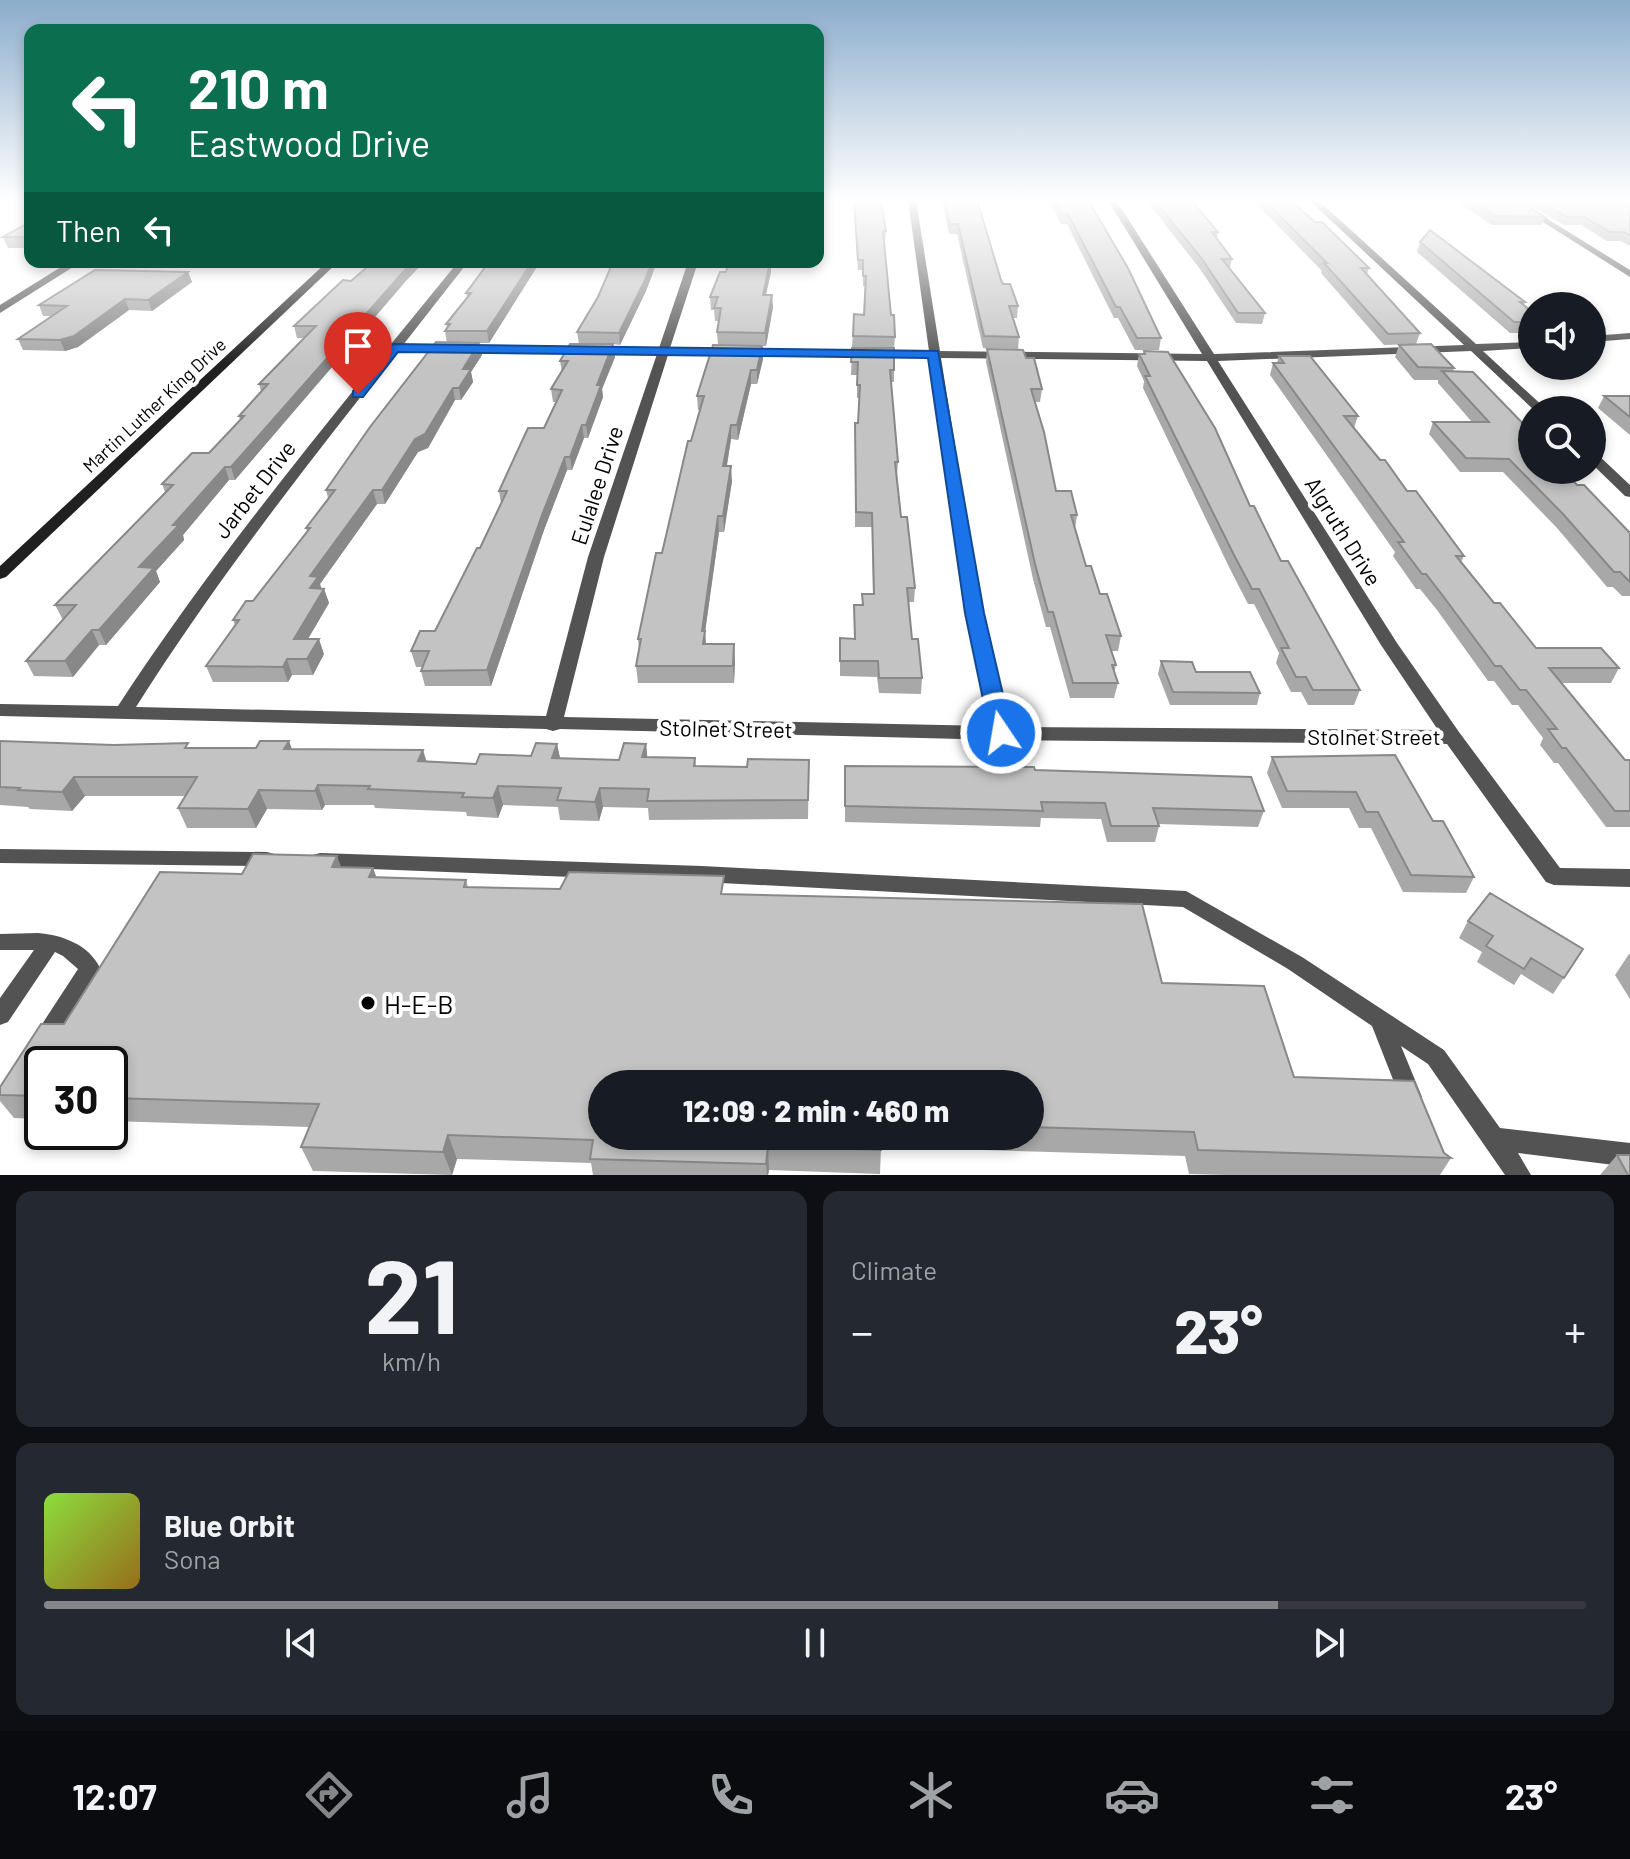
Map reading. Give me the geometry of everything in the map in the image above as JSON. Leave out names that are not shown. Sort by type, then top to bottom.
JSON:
[{"type":"main road","name":"Martin Luther King Drive","points":[[0,574],[327,268]]},
{"type":"street","points":[[920,255],[974,613],[1001,733]]},
{"type":"street","name":"Algruth Drive","points":[[1146,255],[1390,645],[1452,737],[1554,876],[1630,878]]},
{"type":"street","points":[[1373,255],[1526,396]]},
{"type":"street","points":[[1599,255],[1630,274]]},
{"type":"street","points":[[0,310],[66,268]]},
{"type":"street","name":"Jarbet Drive","points":[[122,714],[185,616],[283,486],[458,268]]},
{"type":"street","name":"Eulalee Drive","points":[[553,725],[596,557],[691,268]]},
{"type":"street","points":[[1606,338],[1630,336]]},
{"type":"street","points":[[395,348],[1210,358],[1518,346]]},
{"type":"street","points":[[1606,470],[1630,493]]},
{"type":"street","name":"Stolnet Street","points":[[0,710],[553,725],[1452,737]]},
{"type":"lane","points":[[0,856],[356,861],[702,874],[1186,899],[1295,963],[1436,1057],[1519,1175]]},
{"type":"lane","points":[[0,942],[50,943],[75,949],[90,968],[39,1046]]},
{"type":"lane","points":[[0,1015],[50,943]]},
{"type":"lane","points":[[1380,1020],[1422,1124]]},
{"type":"lane","points":[[1494,1139],[1630,1155]]},
{"type":"building","points":[[858,255],[885,255],[895,337],[853,336],[854,314],[864,315],[866,276],[863,276],[863,260],[858,260]]},
{"type":"building","points":[[965,255],[993,255],[1001,280],[1003,284],[1010,284],[1018,306],[1009,306],[1019,337],[984,336]]},
{"type":"building","points":[[1089,255],[1120,255],[1161,338],[1137,338],[1120,307],[1116,307]]},
{"type":"building","points":[[1199,255],[1229,255],[1232,259],[1222,259],[1265,313],[1238,313]]},
{"type":"building","points":[[1319,255],[1356,255],[1369,268],[1361,268],[1420,333],[1388,334],[1324,263],[1327,263]]},
{"type":"building","points":[[1435,255],[1463,255],[1518,297],[1518,322],[1514,322]]},
{"type":"building","points":[[366,268],[407,268],[231,467],[225,467],[173,525],[179,525],[139,567],[154,568],[99,630],[92,630],[65,661],[26,661],[76,605],[55,605],[173,485],[162,484],[192,453],[209,453],[244,416],[239,416],[268,384],[259,384],[316,326],[294,326],[343,280],[351,281]]},
{"type":"building","points":[[485,268],[528,268],[487,331],[445,331],[450,324],[446,324],[471,293],[466,293]]},
{"type":"building","points":[[610,268],[650,268],[619,333],[577,332],[598,297]]},
{"type":"building","points":[[727,268],[769,268],[763,295],[772,295],[765,333],[717,332],[721,308],[714,308],[718,297],[710,297],[720,272],[726,272]]},
{"type":"building","points":[[95,270],[188,272],[148,300],[125,299],[74,336],[60,340],[18,339],[67,306],[39,305]]},
{"type":"building","points":[[436,342],[479,343],[463,369],[471,369],[459,388],[453,388],[425,434],[415,439],[382,490],[373,490],[310,576],[318,577],[310,588],[324,589],[294,639],[319,639],[307,659],[287,659],[283,667],[206,666],[239,620],[233,620],[246,601],[253,601],[310,528],[306,528],[335,490],[326,490]]},
{"type":"building","points":[[570,344],[613,344],[586,425],[582,425],[570,457],[565,457],[542,515],[487,670],[421,671],[429,651],[411,651],[420,631],[435,631],[477,548],[480,548],[507,491],[499,491],[528,428],[544,428],[562,390],[551,389],[568,361],[560,361]]},
{"type":"building","points":[[1431,344],[1454,368],[1418,367],[1399,345]]},
{"type":"building","points":[[713,345],[762,346],[757,370],[751,370],[737,425],[731,425],[723,466],[731,466],[723,516],[718,516],[702,631],[705,631],[703,644],[734,644],[733,666],[636,666],[641,639],[638,639],[656,553],[662,553],[688,441],[691,441],[704,396],[697,396]]},
{"type":"building","points":[[852,348],[894,348],[894,370],[890,370],[898,462],[895,462],[901,517],[907,517],[915,588],[907,588],[912,639],[918,639],[922,678],[879,678],[878,661],[840,661],[840,638],[855,639],[854,605],[863,605],[862,594],[874,594],[872,513],[856,512],[855,423],[858,423],[860,385],[857,385],[858,362],[851,362]]},
{"type":"building","points":[[987,349],[1023,350],[1026,358],[1034,358],[1042,389],[1031,389],[1056,491],[1071,491],[1077,515],[1071,515],[1086,566],[1091,566],[1100,594],[1107,594],[1121,636],[1106,635],[1116,665],[1112,665],[1118,683],[1073,683],[1053,612],[1048,612],[1035,564]]},
{"type":"building","points":[[1144,351],[1168,352],[1215,428],[1250,506],[1254,506],[1281,561],[1288,561],[1360,690],[1313,690],[1306,677],[1296,677],[1281,648],[1289,648],[1259,589],[1252,589],[1234,555],[1145,376],[1150,376],[1139,354],[1145,354]]},
{"type":"building","points":[[1279,356],[1310,356],[1358,416],[1344,416],[1380,460],[1385,460],[1407,491],[1416,491],[1464,556],[1456,556],[1536,648],[1601,648],[1619,668],[1549,668],[1625,760],[1630,760],[1630,811],[1615,811],[1548,729],[1557,729],[1526,690],[1520,690],[1501,666],[1495,666],[1426,574],[1422,574],[1398,542],[1404,542],[1273,363],[1284,363]]},
{"type":"building","points":[[1442,371],[1473,372],[1518,419],[1518,468],[1509,459],[1466,458],[1433,422],[1489,422]]},
{"type":"building","points":[[1606,396],[1630,396],[1630,417],[1606,398]]},
{"type":"building","points":[[1534,484],[1584,485],[1630,533],[1630,582],[1620,572],[1614,572]]},
{"type":"building","points":[[1161,661],[1192,662],[1196,672],[1250,672],[1260,693],[1173,692]]},
{"type":"building","points":[[0,741],[114,745],[188,743],[185,748],[256,748],[260,741],[289,741],[284,749],[423,750],[418,761],[476,764],[480,754],[531,756],[536,743],[557,744],[552,758],[619,760],[624,743],[646,744],[642,757],[695,758],[694,766],[747,767],[748,759],[809,760],[808,800],[647,801],[649,789],[600,788],[595,802],[557,800],[561,788],[498,786],[493,798],[462,797],[464,793],[368,789],[370,786],[318,785],[315,791],[259,790],[248,809],[178,808],[197,777],[74,777],[62,792],[0,787]]},
{"type":"building","points":[[1395,755],[1433,821],[1443,821],[1474,877],[1411,875],[1378,812],[1366,812],[1356,792],[1287,791],[1272,757]]},
{"type":"building","points":[[845,766],[1034,767],[1035,770],[1251,777],[1264,811],[1153,808],[1159,826],[1111,826],[1105,803],[1041,802],[1043,811],[845,806]]},
{"type":"building","points":[[253,854],[337,856],[332,867],[373,868],[369,877],[466,880],[464,887],[560,889],[569,872],[724,876],[721,894],[1142,904],[1162,983],[1264,986],[1294,1077],[1414,1081],[1444,1153],[1451,1158],[1198,1150],[1194,1132],[1044,1127],[1044,1070],[588,1070],[588,1140],[448,1135],[443,1152],[301,1147],[319,1104],[128,1099],[128,1046],[27,1046],[41,1024],[64,1024],[160,872],[242,874]]},
{"type":"building","points":[[1490,893],[1583,949],[1564,978],[1531,958],[1524,969],[1486,946],[1493,936],[1468,921]]},
{"type":"building","points":[[24,1050],[24,1096],[0,1095],[0,1087]]},
{"type":"building","points":[[591,1150],[768,1150],[766,1164],[590,1159]]},
{"type":"building","points":[[1617,1155],[1630,1155],[1630,1175],[1628,1175]]},
{"type":"place","name":"H-E-B","points":[[368,1003]]},
{"type":"route","points":[[358,394],[395,348],[934,354],[974,613],[1001,733]]}]
